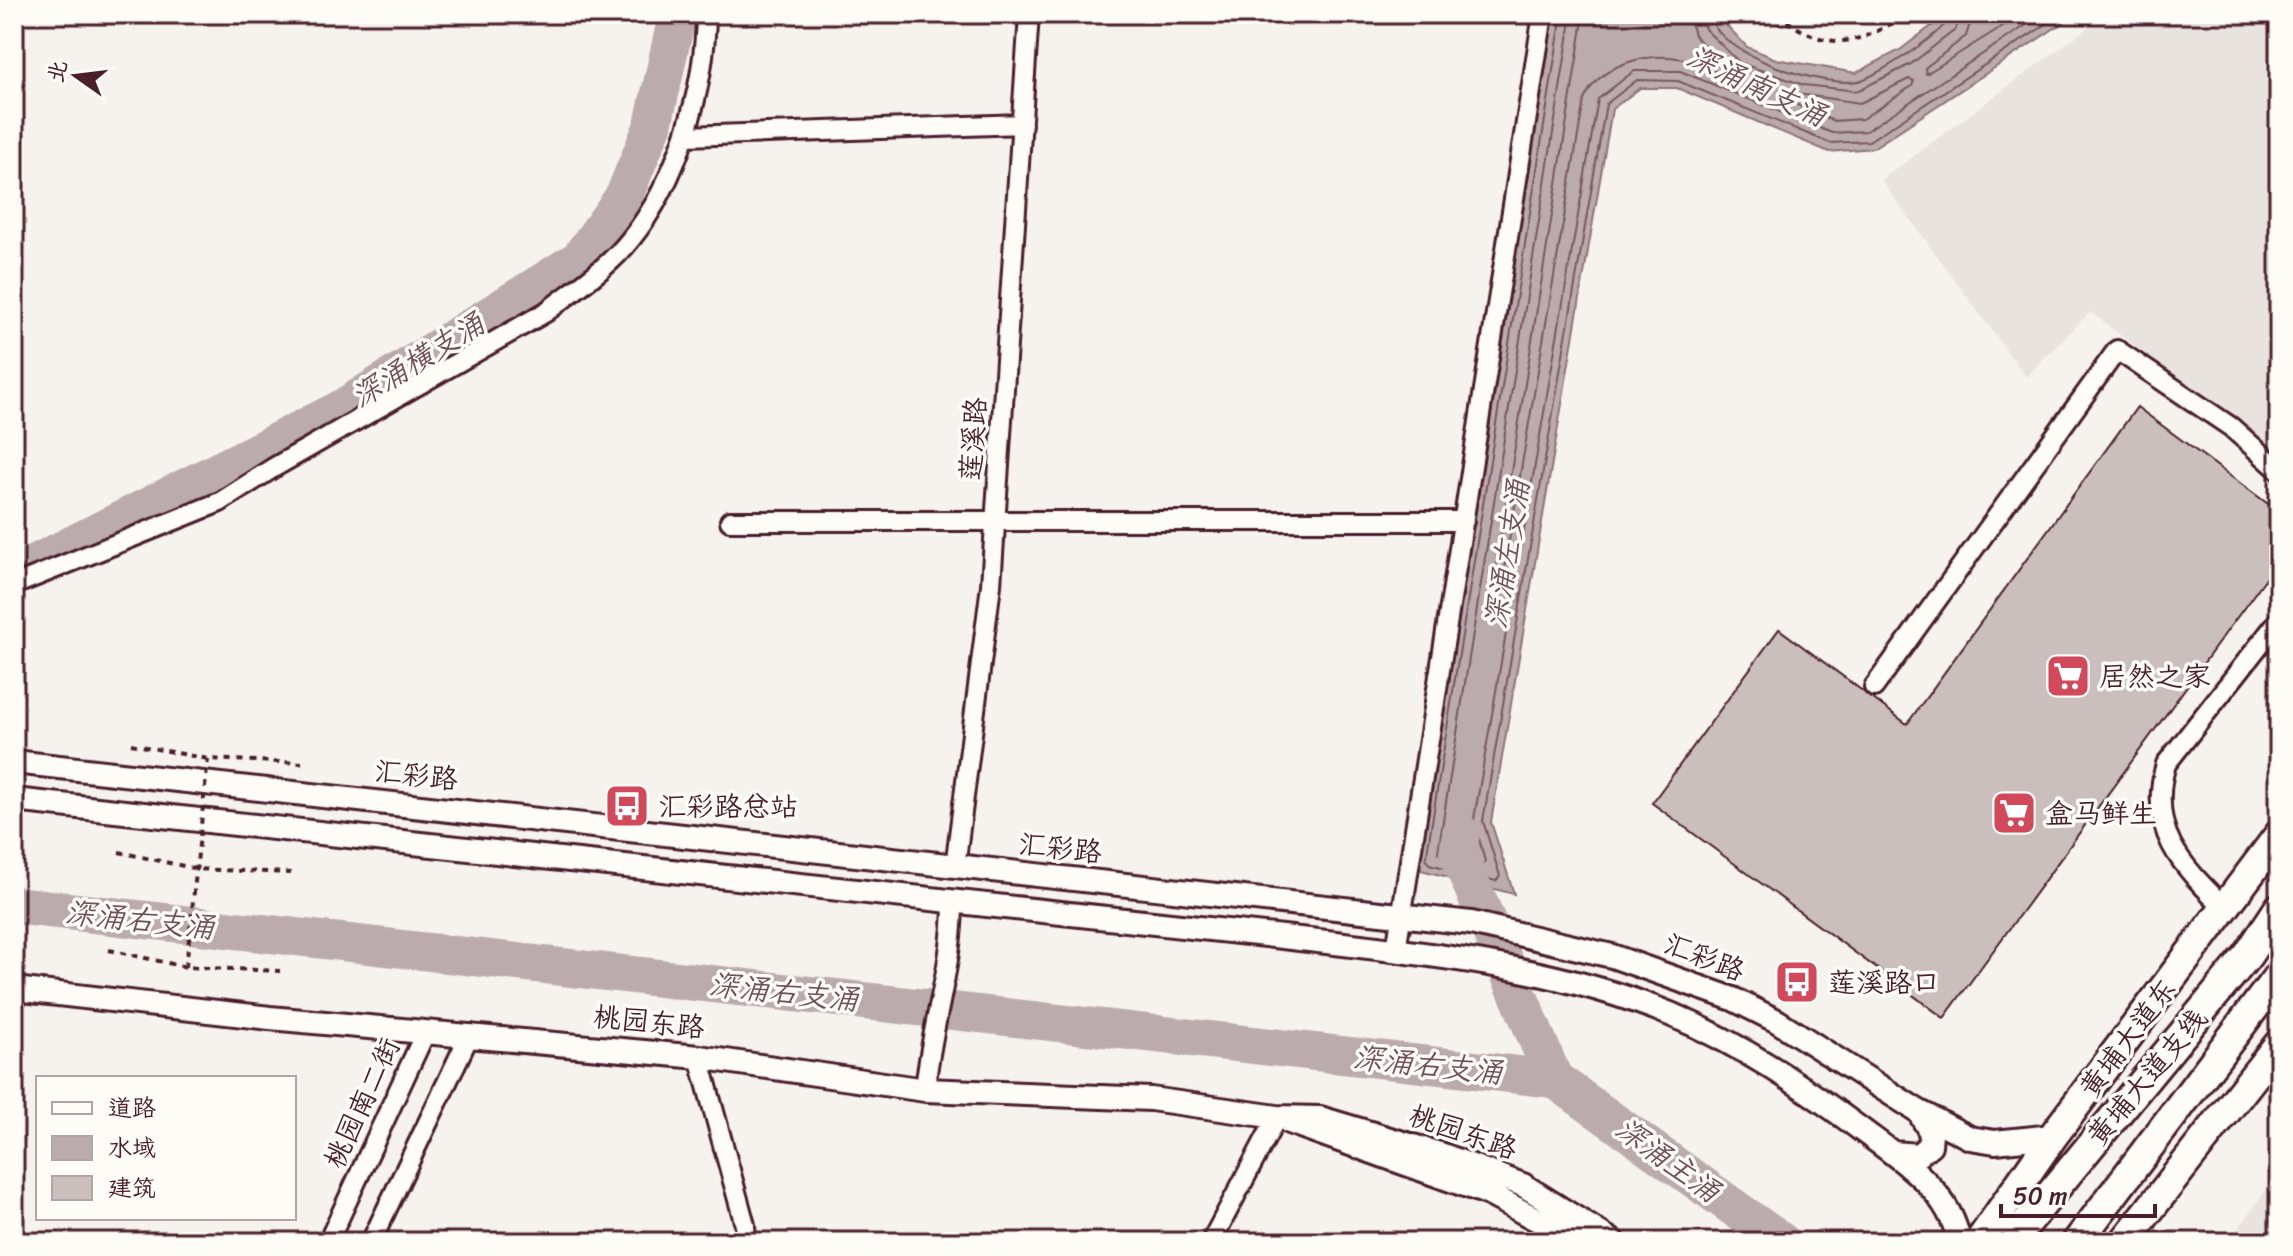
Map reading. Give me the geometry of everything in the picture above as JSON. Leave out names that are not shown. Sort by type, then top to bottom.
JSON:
[{"type":"main road","name":"黄埔大道东","points":[[1979,1242],[2053,1136],[2279,835]]},
{"type":"main road","name":"黄埔大道支线","points":[[2011,1242],[2248,955],[2279,908]]},
{"type":"main road","name":"黄埔大道支线","points":[[2077,1242],[2279,975]]},
{"type":"main road","points":[[2124,1242],[2279,1044]]},
{"type":"street","points":[[14,585],[220,502],[273,468],[546,312],[630,240],[686,136],[706,14]]},
{"type":"street","name":"莲溪路","points":[[955,867],[983,663],[1029,14]]},
{"type":"street","points":[[1396,950],[1543,14]]},
{"type":"street","points":[[686,136],[1022,124]]},
{"type":"street","points":[[1874,687],[2117,350],[2231,427],[2279,470]]},
{"type":"street","points":[[730,521],[1464,521]]},
{"type":"street","points":[[2225,908],[2191,875],[2173,850],[2160,813],[2159,791],[2166,764],[2279,620]]},
{"type":"street","name":"汇彩路","points":[[14,762],[955,867],[1437,917],[1553,940],[1653,968],[1733,999],[1777,1021],[1949,1129],[1981,1140],[2021,1141],[2053,1136]]},
{"type":"street","points":[[14,800],[1396,950],[1556,980],[1668,1014],[1723,1039],[1813,1095],[1893,1153],[1936,1192],[1947,1209],[1959,1242]]},
{"type":"street","points":[[925,1090],[946,981],[953,902]]},
{"type":"street","points":[[1283,937],[1286,902]]},
{"type":"street","name":"桃园东路","points":[[14,989],[270,1018],[699,1057],[925,1090],[1151,1099],[1277,1117],[1320,1118],[1475,1166],[1553,1201],[1614,1242]]},
{"type":"street","name":"桃园南二街","points":[[328,1242],[426,1031]]},
{"type":"street","points":[[371,1242],[470,1034]]},
{"type":"street","points":[[699,1057],[745,1225],[746,1242]]},
{"type":"street","points":[[1893,1153],[1918,1155],[1930,1145],[1931,1133],[1918,1111]]},
{"type":"street","points":[[1211,1242],[1277,1117]]},
{"type":"street","name":"桃园东路","points":[[1277,1117],[1318,1136],[1403,1161],[1487,1193],[1579,1242]]},
{"type":"path","points":[[1777,14],[1798,30],[1839,44],[1876,34],[1907,14]]},
{"type":"path","points":[[131,744],[208,759],[302,763]]},
{"type":"path","points":[[186,967],[208,759]]},
{"type":"path","points":[[119,852],[197,869],[291,873]]},
{"type":"path","points":[[109,950],[186,967],[280,971]]},
{"type":"shaded area","points":[[2106,14],[2279,14],[2279,455],[2090,312],[2026,377],[1881,180]]},
{"type":"shaded area","points":[[2279,1172],[2279,1242],[2229,1242]]},
{"type":"water","name":"深涌南支涌","points":[[1554,14],[1716,14],[1747,47],[1776,59],[1856,73],[1900,50],[1947,14],[2076,14],[1873,148],[1829,152],[1677,88],[1640,88],[1612,109],[1491,822],[1514,894],[1417,869]]},
{"type":"building","name":"居然之家","points":[[2137,407],[2279,512],[2279,560],[1944,1018],[1652,803],[1779,629],[1907,724]]},
{"type":"waterway","name":"深涌横支涌","points":[[14,574],[339,410],[579,259],[624,196],[653,125],[675,25],[674,14]]},
{"type":"waterway","name":"深涌左支涌","points":[[1461,833],[1458,853],[1554,1079]]},
{"type":"waterway","name":"深涌右支涌","points":[[14,905],[1554,1079],[1782,1242]]},
{"type":"place","name":"居然之家","points":[[2068,676]]},
{"type":"place","name":"汇彩路总站","points":[[627,806]]},
{"type":"place","name":"盒马鲜生","points":[[2014,813]]},
{"type":"place","name":"莲溪路口","points":[[1797,982]]},
{"type":"water label","name":"深涌主涌","points":[[1668,1160]]}]
